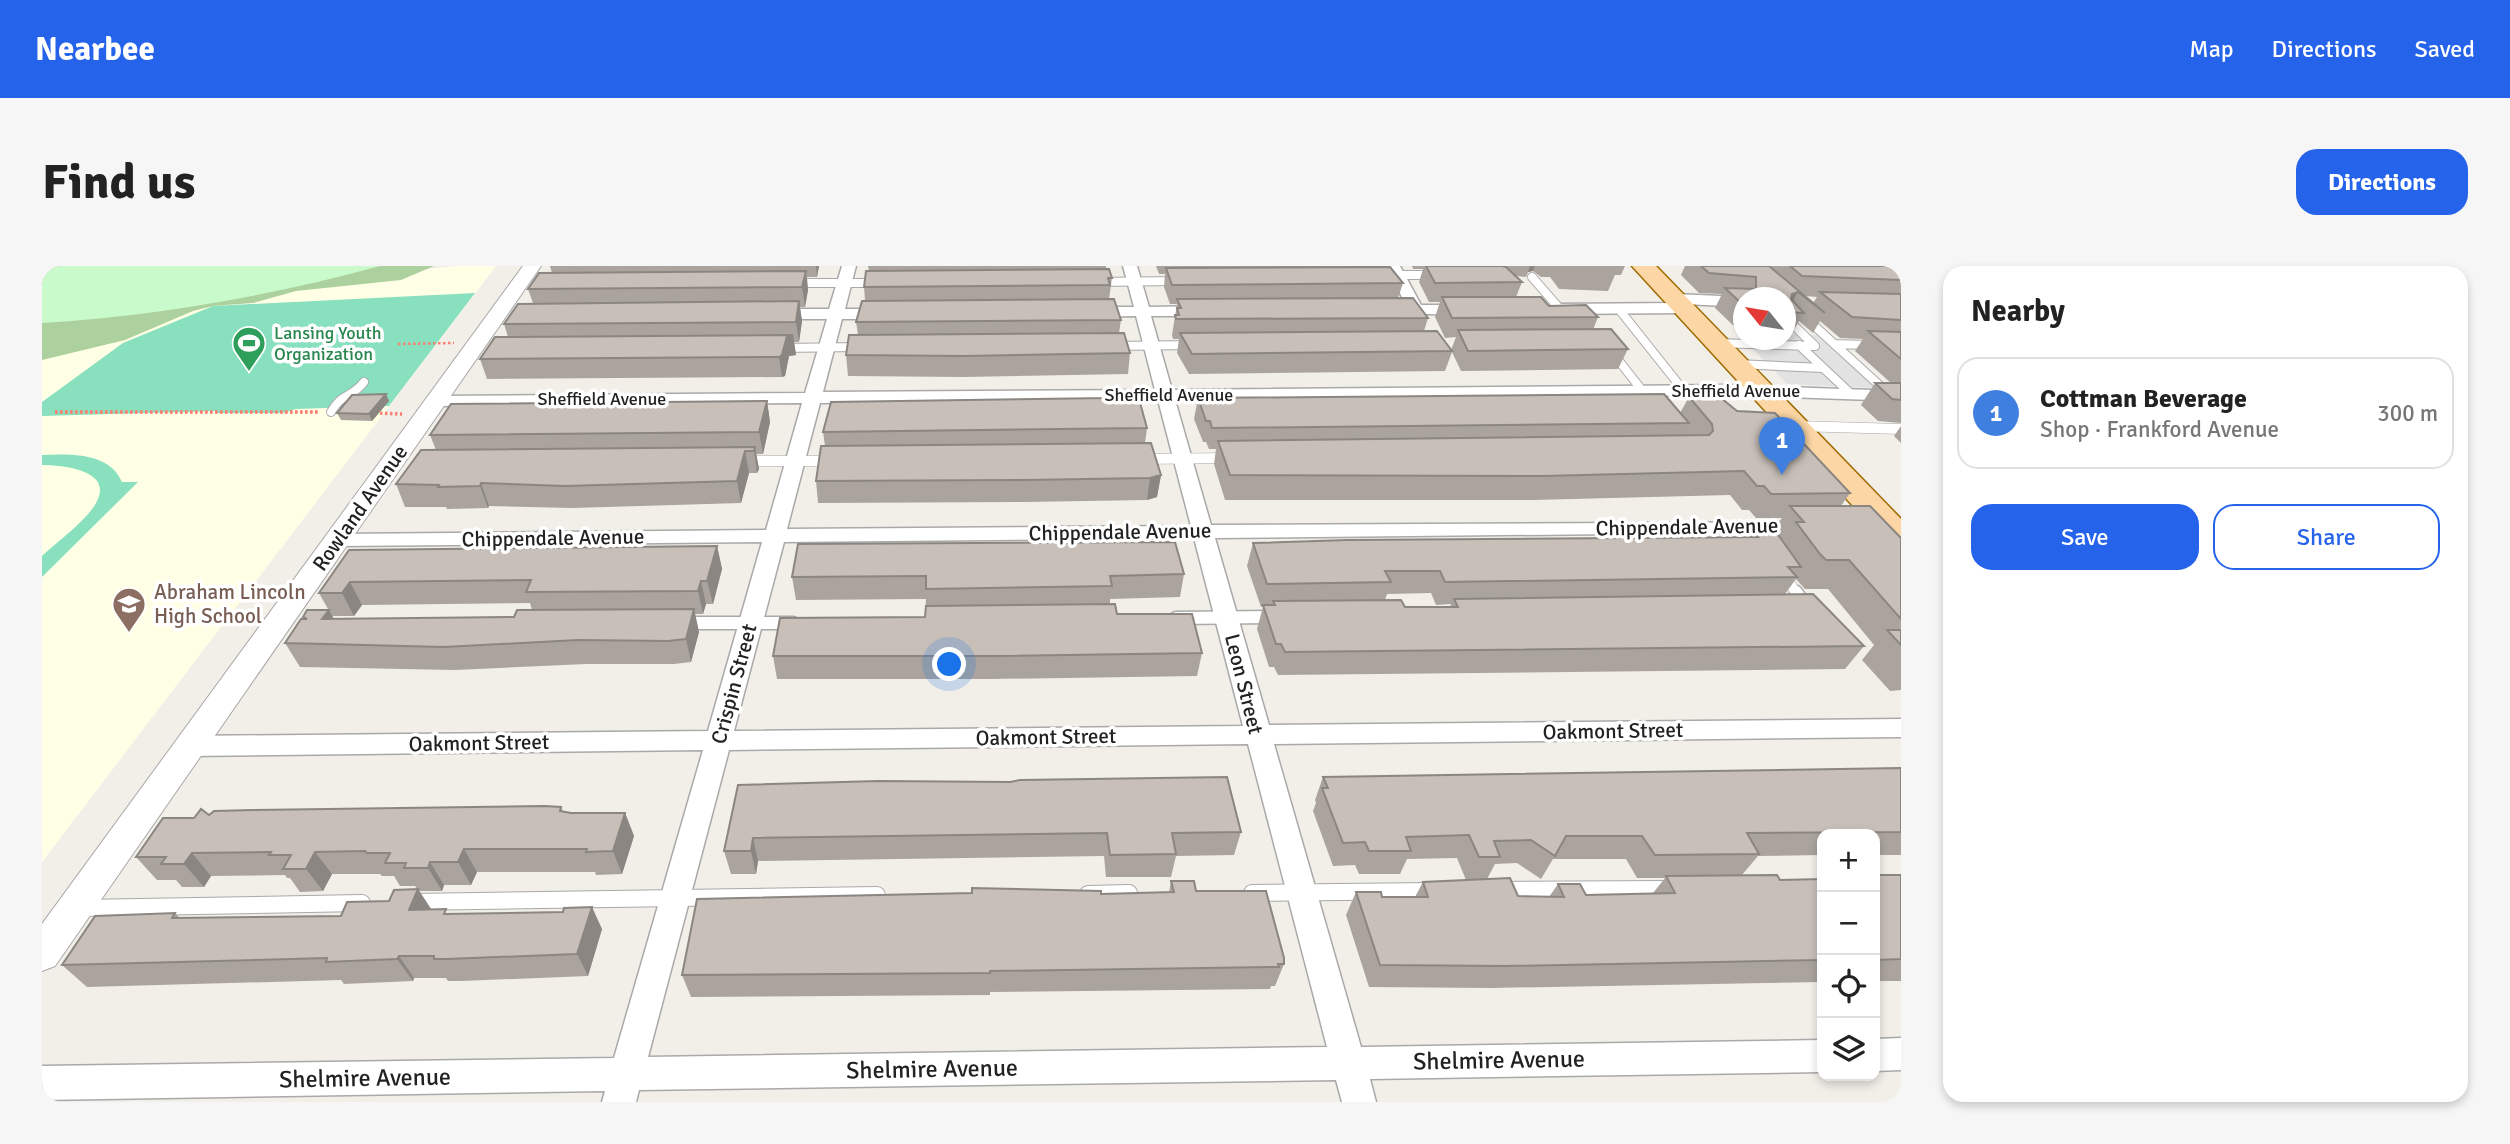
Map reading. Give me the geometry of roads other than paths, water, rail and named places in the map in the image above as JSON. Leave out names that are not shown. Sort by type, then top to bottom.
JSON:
[{"type":"main road","points":[[1643,266],[1778,411],[1900,535]]},
{"type":"street","name":"Crispin Street","points":[[623,1088],[846,274]]},
{"type":"street","name":"Leon Street","points":[[1132,274],[1359,1102]]},
{"type":"street","points":[[1394,274],[1416,310]]},
{"type":"street","name":"Rowland Avenue","points":[[42,954],[190,746],[283,625],[338,540],[398,465],[471,348],[509,316],[527,279]]},
{"type":"street","points":[[1541,309],[1582,313],[1618,308],[1733,302]]},
{"type":"street","points":[[1796,305],[1814,304]]},
{"type":"street","points":[[1375,310],[1480,309]]},
{"type":"street","points":[[1063,312],[1224,311]]},
{"type":"street","points":[[753,315],[902,314]]},
{"type":"street","name":"Sheffield Avenue","points":[[436,401],[1684,391],[1778,411],[1851,394],[1897,399]]},
{"type":"street","name":"Chippendale Avenue","points":[[338,540],[1203,532],[1754,532],[1829,526]]},
{"type":"street","points":[[1862,527],[1900,535]]},
{"type":"street","name":"Oakmont Street","points":[[190,746],[1901,729]]},
{"type":"street","points":[[1880,1055],[1901,1054]]},
{"type":"street","name":"Shelmire Avenue","points":[[42,1083],[623,1088],[1347,1062],[1817,1056]]},
{"type":"lane","points":[[776,284],[846,274],[885,283]]},
{"type":"lane","points":[[1092,282],[1132,274],[1186,281]]},
{"type":"lane","points":[[1394,274],[1451,276]]},
{"type":"lane","points":[[1532,277],[1560,309]]},
{"type":"lane","points":[[1618,308],[1684,391]]},
{"type":"lane","points":[[1796,314],[1897,399]]},
{"type":"lane","points":[[1716,342],[1815,346],[1796,320]]},
{"type":"lane","points":[[1605,343],[1659,411]]},
{"type":"lane","points":[[1834,344],[1901,346]]},
{"type":"lane","points":[[1099,346],[1208,345]]},
{"type":"lane","points":[[1799,345],[1851,394]]},
{"type":"lane","points":[[772,348],[867,347]]},
{"type":"lane","points":[[1737,365],[1823,368]]},
{"type":"lane","points":[[331,412],[338,398],[357,391],[364,382]]},
{"type":"lane","points":[[1778,411],[1901,429]]},
{"type":"lane","points":[[1129,459],[1239,458]]},
{"type":"lane","points":[[725,461],[851,460]]},
{"type":"lane","points":[[1772,557],[1811,613],[1793,608]]},
{"type":"lane","points":[[1159,618],[1283,617]]},
{"type":"lane","points":[[666,624],[805,622]]},
{"type":"lane","points":[[1479,890],[1685,888]]},
{"type":"lane","points":[[1231,893],[1451,891]]},
{"type":"lane","points":[[1079,894],[1148,893]]},
{"type":"lane","points":[[75,908],[898,895]]},
{"type":"place","name":"Lansing Youth Organization","points":[[249,373]]},
{"type":"place","name":"Cottman Beverage","points":[[1782,475]]},
{"type":"place","name":"Abraham Lincoln High School","points":[[129,634]]}]
